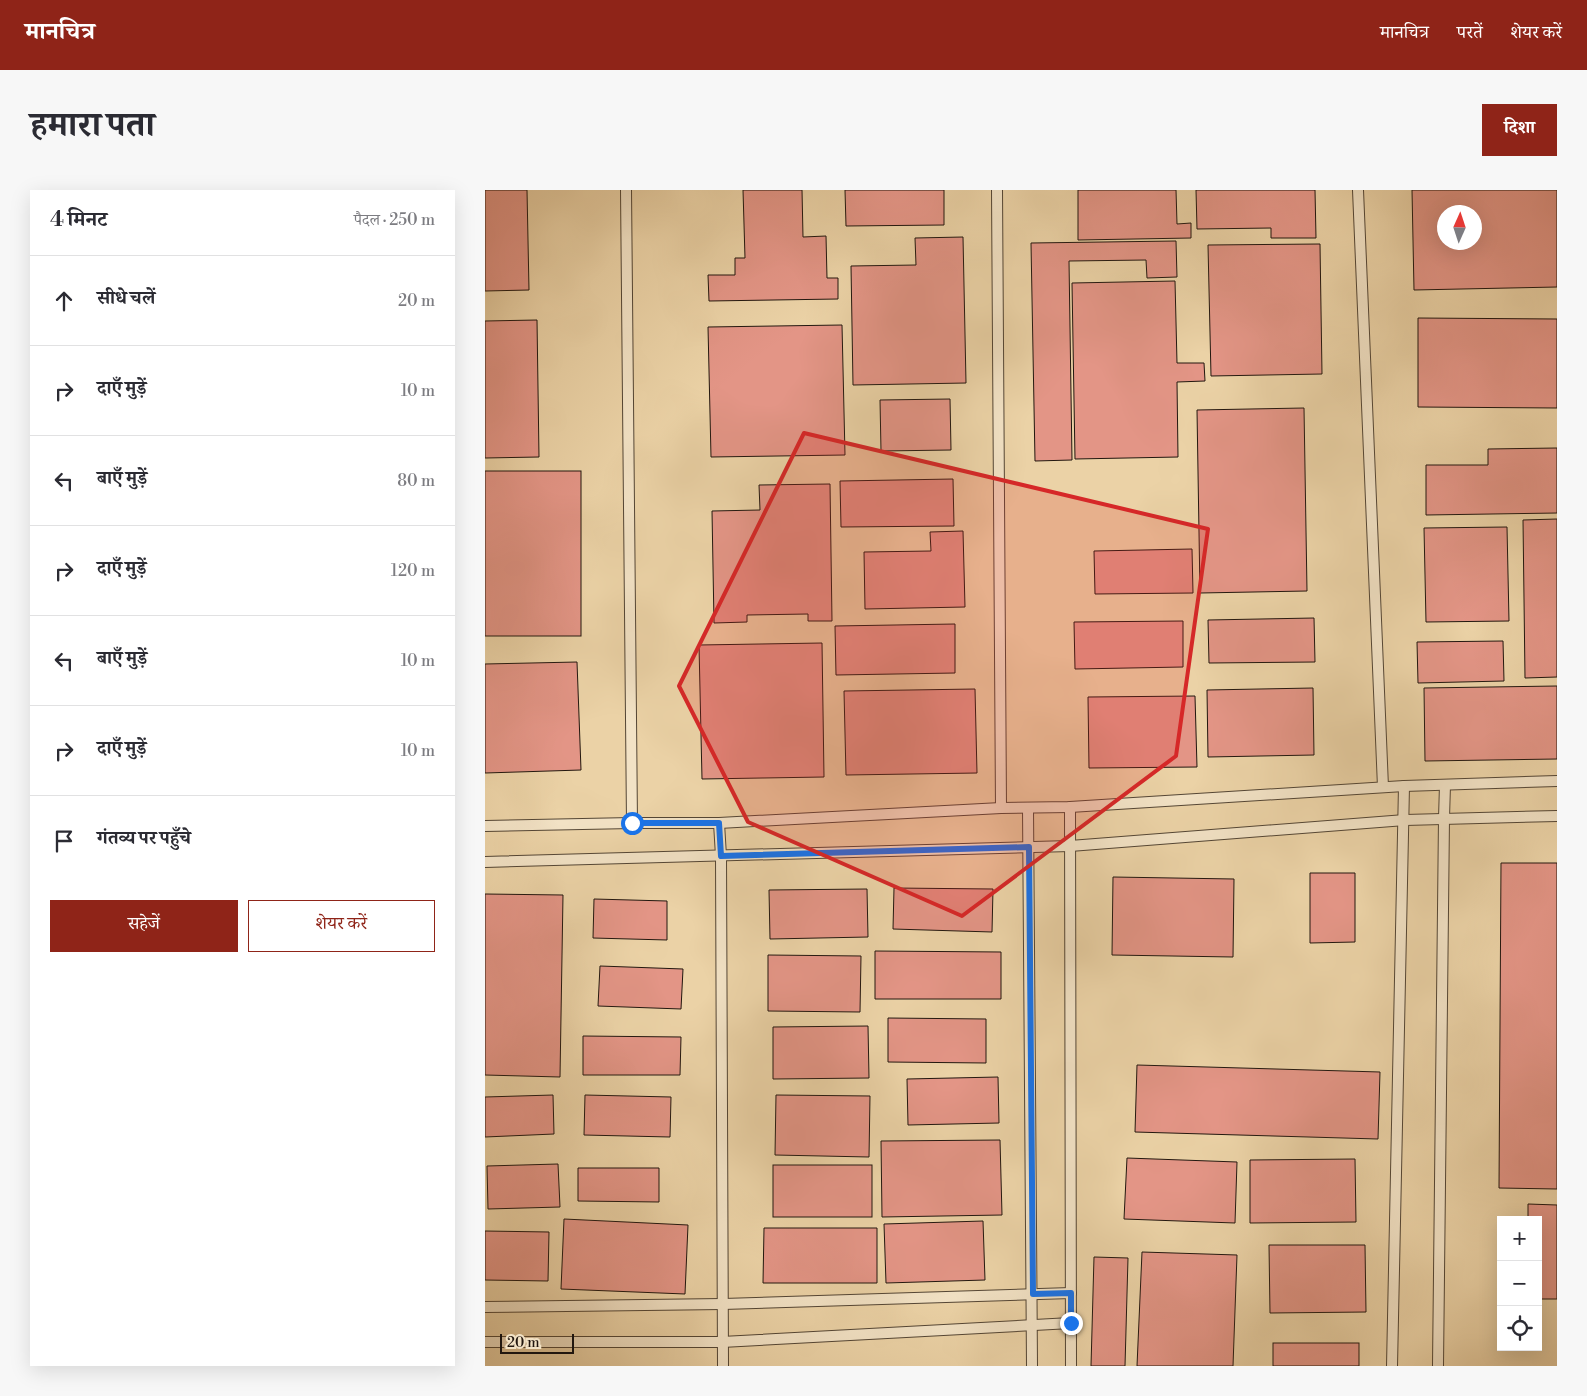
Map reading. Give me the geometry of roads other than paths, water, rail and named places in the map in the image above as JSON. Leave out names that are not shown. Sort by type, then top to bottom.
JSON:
[{"type":"lane","points":[[626,190],[632,823]]},
{"type":"lane","points":[[997,190],[1001,808]]},
{"type":"lane","points":[[1357,190],[1383,787]]},
{"type":"lane","points":[[485,826],[719,823],[1001,808],[1070,807],[1383,787],[1557,781]]},
{"type":"lane","points":[[1438,1366],[1445,785]]},
{"type":"lane","points":[[1392,1366],[1405,820],[1404,786]]},
{"type":"lane","points":[[1070,807],[1071,1366]]},
{"type":"lane","points":[[1028,808],[1033,1366]]},
{"type":"lane","points":[[485,862],[1070,846],[1405,820],[1557,816]]},
{"type":"lane","points":[[719,823],[721,856],[723,1366]]},
{"type":"lane","points":[[485,1307],[723,1304],[1071,1293]]},
{"type":"lane","points":[[485,1342],[723,1342],[1071,1323]]}]
